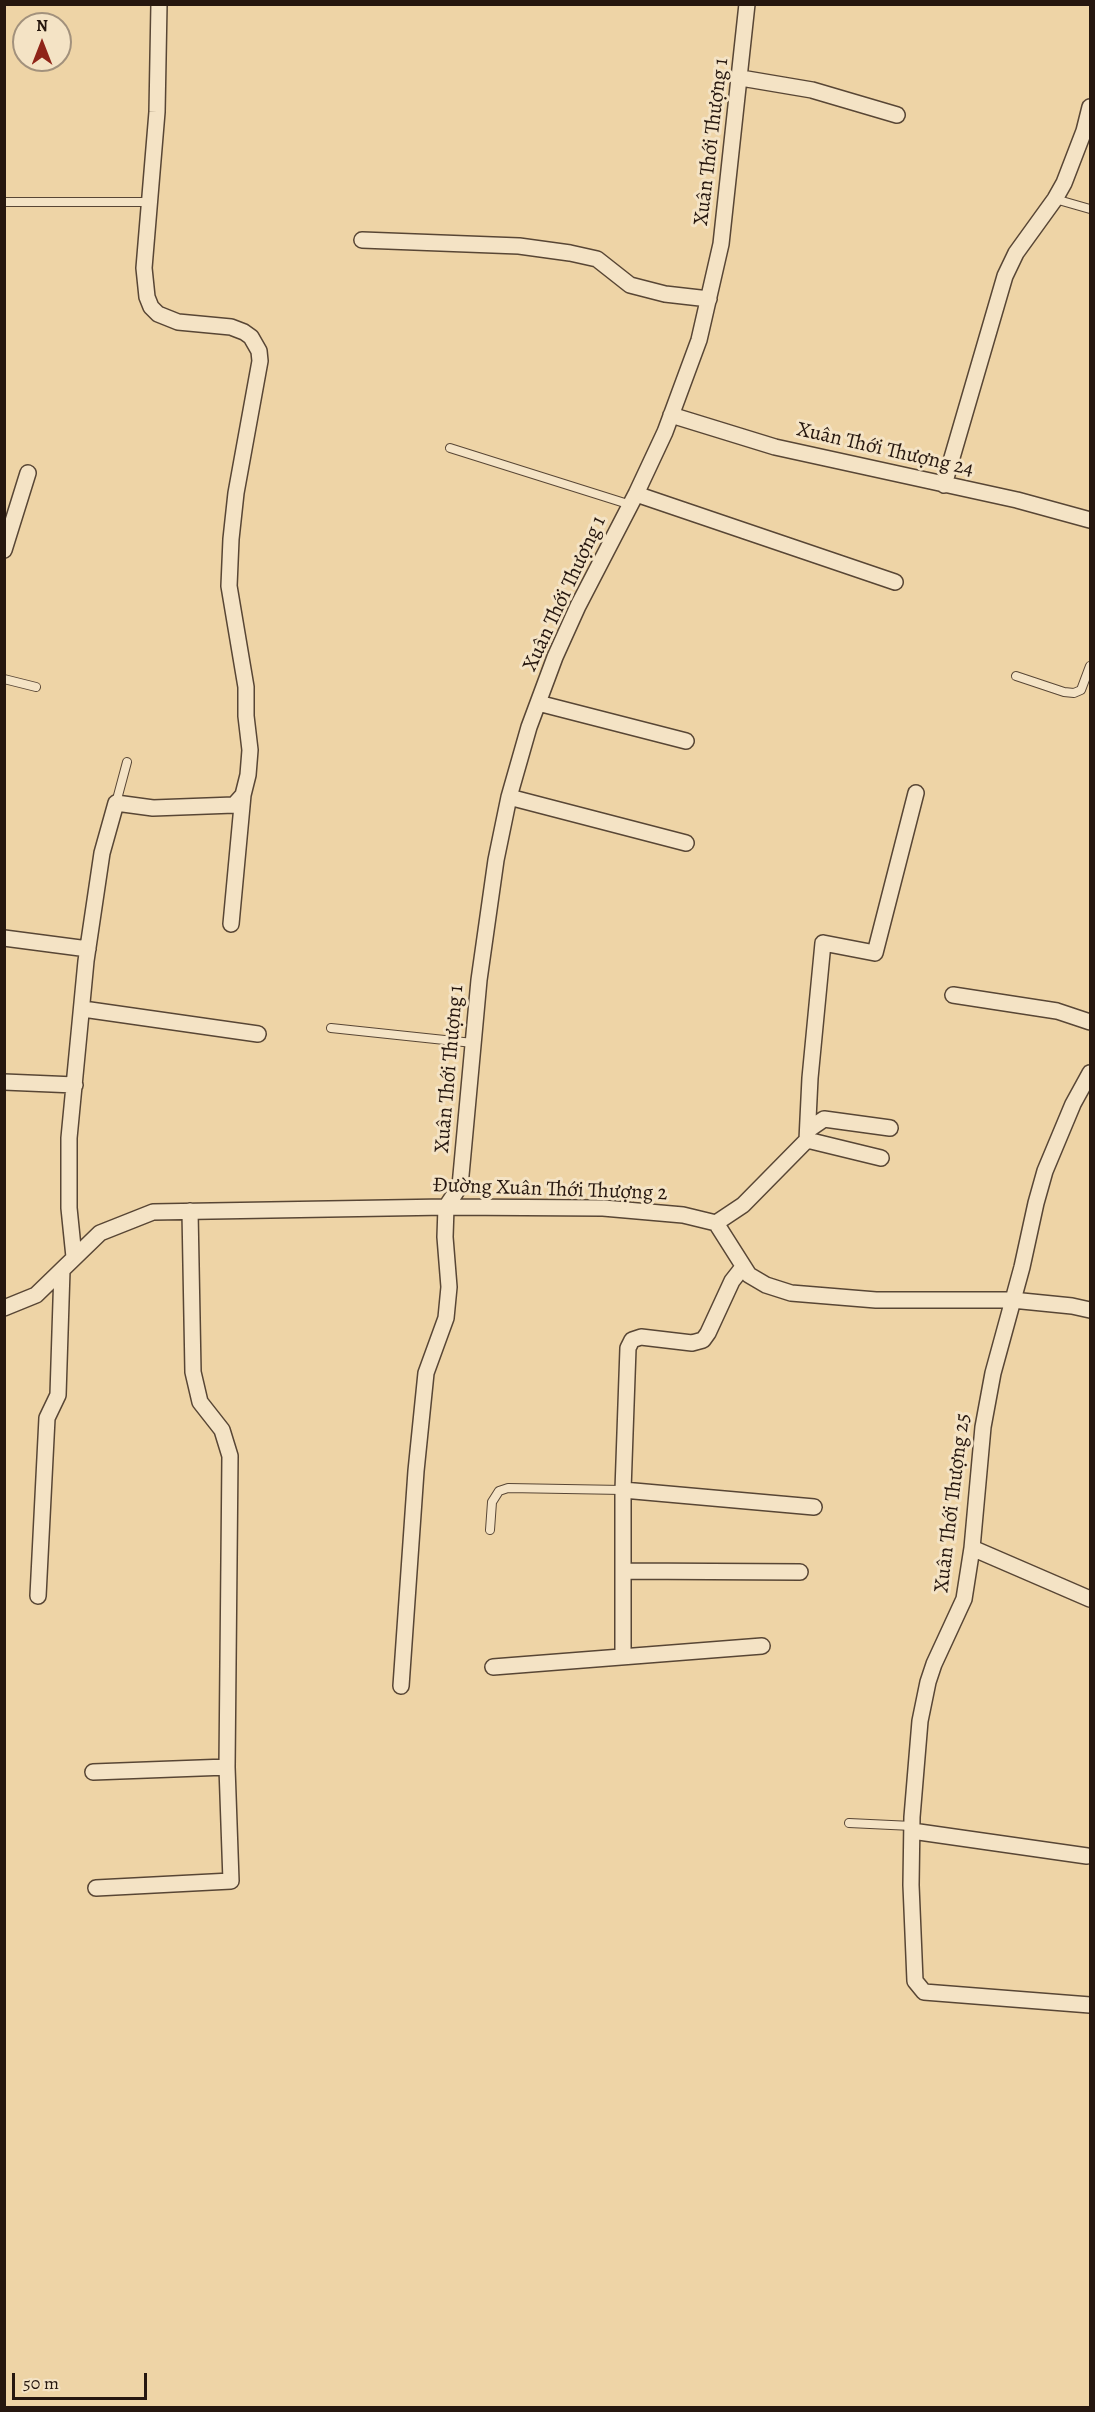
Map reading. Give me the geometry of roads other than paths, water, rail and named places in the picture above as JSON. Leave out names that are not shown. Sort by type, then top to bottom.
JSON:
[{"type":"street","points":[[159,4],[157,112],[144,268],[147,297],[151,307],[158,314],[178,322],[231,327],[244,332],[257,344],[260,351],[236,493],[231,539],[229,586],[246,687],[246,716],[250,750],[248,775],[243,795],[231,924]]},
{"type":"street","name":"Xuân Thới Thượng 1","points":[[446,1207],[460,1186],[472,1043],[494,871],[509,797],[555,657],[578,606],[634,500],[671,415],[699,340],[721,243],[741,78],[747,4]]},
{"type":"street","points":[[741,78],[812,90],[897,115]]},
{"type":"street","points":[[944,485],[1005,276],[1016,253],[1055,199],[1085,142],[1090,107]]},
{"type":"street","points":[[362,240],[519,246],[570,253],[597,259],[630,285],[665,294],[709,299]]},
{"type":"street","name":"Xuân Thới Thượng 24","points":[[671,415],[775,447],[1017,501],[1090,520]]},
{"type":"street","points":[[4,550],[28,473]]},
{"type":"street","points":[[634,500],[895,582]]},
{"type":"street","points":[[538,703],[686,741]]},
{"type":"street","points":[[808,1135],[810,1078],[823,943],[875,953],[916,793]]},
{"type":"street","points":[[74,1257],[69,1208],[69,1138],[88,949],[102,853],[116,803],[153,808],[234,806],[243,795]]},
{"type":"street","points":[[509,797],[686,843]]},
{"type":"street","points":[[4,938],[88,949]]},
{"type":"street","points":[[953,995],[1057,1011],[1090,1022]]},
{"type":"street","points":[[82,1009],[258,1034]]},
{"type":"street","name":"Xuân Thới Thượng 25","points":[[1090,1073],[1073,1104],[1046,1171],[993,1373],[983,1427],[972,1548],[964,1599],[934,1664],[924,1699],[912,1829],[915,1977],[920,1989],[924,1992],[1090,2006]]},
{"type":"street","points":[[4,1082],[75,1085]]},
{"type":"street","points":[[890,1128],[824,1119],[743,1205],[716,1223],[748,1275],[766,1285],[791,1293],[876,1300],[1012,1300],[1090,1310]]},
{"type":"street","points":[[808,1135],[881,1158]]},
{"type":"street","points":[[400,1686],[416,1471],[426,1373],[446,1318],[449,1287],[445,1237],[446,1207]]},
{"type":"street","name":"Đường Xuân Thới Thượng 2","points":[[4,1308],[36,1295],[100,1233],[153,1212],[446,1207],[603,1208],[683,1215],[716,1223]]},
{"type":"street","points":[[96,1888],[231,1881],[227,1767],[230,1456],[222,1430],[200,1402],[193,1372],[190,1211]]},
{"type":"street","points":[[623,1656],[623,1490],[628,1348],[632,1340],[641,1337],[693,1343],[703,1340],[732,1281],[743,1267]]},
{"type":"street","points":[[38,1596],[47,1418],[58,1395],[62,1270]]},
{"type":"street","points":[[623,1490],[814,1507]]},
{"type":"street","points":[[972,1548],[1090,1599]]},
{"type":"street","points":[[623,1571],[800,1572]]},
{"type":"street","points":[[493,1668],[762,1646]]},
{"type":"street","points":[[93,1772],[227,1767]]},
{"type":"street","points":[[912,1829],[1087,1856]]},
{"type":"lane","points":[[1055,199],[1090,209]]},
{"type":"lane","points":[[4,202],[150,202]]},
{"type":"lane","points":[[450,448],[634,500]]},
{"type":"lane","points":[[1016,676],[1064,692],[1074,693],[1081,690],[1090,666]]},
{"type":"lane","points":[[4,679],[36,687]]},
{"type":"lane","points":[[116,803],[127,762]]},
{"type":"lane","points":[[331,1028],[472,1043]]},
{"type":"lane","points":[[490,1530],[492,1502],[499,1491],[508,1488],[623,1490]]},
{"type":"lane","points":[[849,1823],[912,1829]]}]
